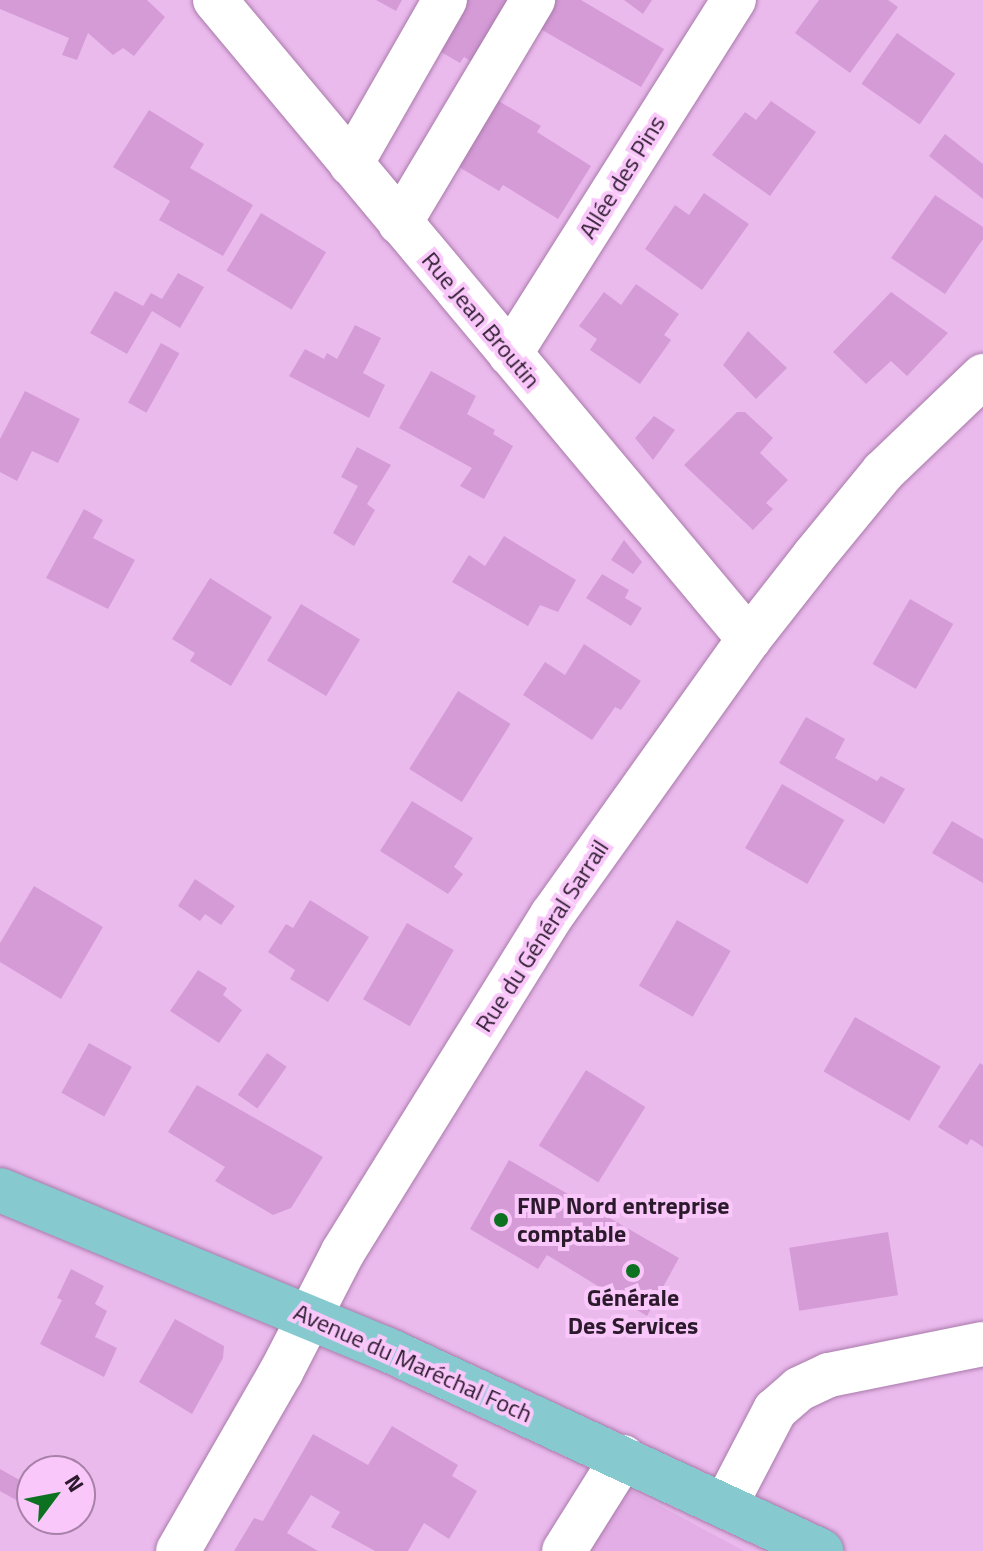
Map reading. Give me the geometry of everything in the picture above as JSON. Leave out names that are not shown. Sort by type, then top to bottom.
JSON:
[{"type":"main road","name":"Avenue du Maréchal Foch","points":[[0,1190],[307,1315],[726,1504],[821,1551]]},
{"type":"street","name":"Rue Jean Broutin","points":[[215,0],[749,639]]},
{"type":"street","points":[[351,164],[445,0]]},
{"type":"street","points":[[400,223],[533,0]]},
{"type":"street","name":"Allée des Pins","points":[[510,354],[734,0]]},
{"type":"street","name":"Rue du Général Sarrail","points":[[178,1551],[281,1372],[307,1315],[552,915],[749,639],[883,472],[983,376]]},
{"type":"street","points":[[726,1504],[775,1410],[799,1389],[829,1375],[983,1344]]},
{"type":"street","points":[[564,1551],[623,1457]]},
{"type":"shaded area","points":[[629,1489],[744,1551],[580,1551]]},
{"type":"building","points":[[0,0],[147,0],[165,17],[134,56],[123,48],[113,55],[88,33],[77,60],[62,55],[69,38],[0,9]]},
{"type":"building","points":[[376,0],[402,0],[396,11]]},
{"type":"building","points":[[461,0],[521,0],[481,67],[464,57],[460,63],[434,48]]},
{"type":"building","points":[[543,0],[581,0],[664,49],[641,87],[530,23]]},
{"type":"building","points":[[624,0],[652,0],[643,14]]},
{"type":"building","points":[[819,0],[888,0],[898,7],[850,73],[795,33]]},
{"type":"building","points":[[897,33],[955,74],[920,125],[861,84]]},
{"type":"building","points":[[487,94],[541,126],[537,132],[591,166],[558,219],[503,185],[499,191],[449,161]]},
{"type":"building","points":[[771,101],[816,132],[770,196],[712,155],[745,112],[756,120]]},
{"type":"building","points":[[149,110],[204,144],[190,168],[253,205],[223,256],[159,220],[170,201],[113,167]]},
{"type":"building","points":[[945,134],[983,164],[983,199],[929,156]]},
{"type":"building","points":[[704,193],[749,224],[702,290],[645,249],[675,205],[689,215]]},
{"type":"building","points":[[935,195],[983,227],[983,239],[945,294],[891,258]]},
{"type":"building","points":[[261,213],[326,252],[292,310],[226,270]]},
{"type":"building","points":[[178,273],[204,287],[180,328],[152,311],[127,354],[90,333],[115,291],[143,306],[151,293],[162,299]]},
{"type":"building","points":[[636,284],[679,314],[664,335],[671,340],[640,384],[590,350],[597,339],[579,326],[604,292],[621,305]]},
{"type":"building","points":[[891,292],[948,333],[907,376],[891,361],[866,384],[833,352]]},
{"type":"building","points":[[355,325],[381,338],[363,373],[385,385],[369,418],[289,376],[305,349],[324,359],[327,353],[337,359]]},
{"type":"building","points":[[748,331],[787,368],[756,399],[723,365]]},
{"type":"building","points":[[161,343],[179,353],[146,413],[128,402]]},
{"type":"building","points":[[431,371],[476,396],[467,414],[495,430],[493,434],[513,446],[484,499],[460,486],[472,468],[399,428]]},
{"type":"building","points":[[25,391],[80,419],[58,463],[32,451],[17,481],[0,472],[0,439]]},
{"type":"building","points":[[737,412],[745,412],[773,438],[760,453],[788,480],[766,503],[773,509],[753,530],[684,465]]},
{"type":"building","points":[[654,416],[675,430],[653,460],[635,438]]},
{"type":"building","points":[[357,447],[391,465],[367,504],[375,510],[354,546],[333,533],[358,486],[341,477]]},
{"type":"building","points":[[84,509],[103,520],[93,538],[135,560],[108,609],[46,578]]},
{"type":"building","points":[[504,536],[576,580],[558,612],[540,605],[528,626],[452,582],[469,555],[485,566]]},
{"type":"building","points":[[624,540],[642,562],[633,574],[611,560]]},
{"type":"building","points":[[602,574],[629,590],[625,598],[642,608],[631,626],[586,598]]},
{"type":"building","points":[[210,578],[272,617],[231,686],[190,661],[195,653],[172,639]]},
{"type":"building","points":[[910,599],[953,624],[916,689],[872,664]]},
{"type":"building","points":[[301,604],[360,640],[326,696],[267,661]]},
{"type":"building","points":[[584,644],[641,681],[621,710],[615,707],[592,740],[523,695],[545,662],[565,675]]},
{"type":"building","points":[[458,691],[511,724],[462,802],[409,769]]},
{"type":"building","points":[[806,717],[845,739],[835,758],[877,781],[881,776],[905,789],[884,824],[779,763]]},
{"type":"building","points":[[782,784],[844,820],[807,884],[745,848]]},
{"type":"building","points":[[412,801],[473,838],[454,867],[463,874],[448,894],[380,851]]},
{"type":"building","points":[[952,821],[983,839],[983,883],[932,853]]},
{"type":"building","points":[[195,879],[235,906],[221,925],[205,914],[200,921],[178,906]]},
{"type":"building","points":[[34,886],[103,927],[61,999],[0,962],[0,943]]},
{"type":"building","points":[[310,900],[369,937],[328,1002],[290,979],[295,970],[268,952],[286,924],[293,928]]},
{"type":"building","points":[[677,920],[731,951],[693,1017],[639,986]]},
{"type":"building","points":[[407,923],[454,950],[410,1026],[363,999]]},
{"type":"building","points":[[198,970],[227,988],[223,995],[242,1010],[219,1043],[170,1011]]},
{"type":"building","points":[[855,1017],[941,1066],[909,1121],[824,1072]]},
{"type":"building","points":[[89,1043],[132,1067],[104,1117],[61,1093]]},
{"type":"building","points":[[267,1053],[287,1067],[257,1109],[238,1095]]},
{"type":"building","points":[[980,1063],[983,1065],[983,1147],[971,1139],[967,1145],[938,1127]]},
{"type":"building","points":[[586,1070],[645,1107],[598,1183],[539,1145]]},
{"type":"building","points":[[197,1085],[323,1157],[291,1208],[273,1215],[215,1181],[225,1167],[168,1132]]},
{"type":"building","points":[[509,1160],[679,1258],[647,1316],[547,1255],[538,1269],[470,1229]]},
{"type":"building","points":[[888,1232],[898,1295],[799,1311],[789,1248]]},
{"type":"building","points":[[71,1269],[104,1286],[95,1304],[107,1311],[95,1337],[117,1348],[104,1377],[40,1344],[62,1300],[57,1298]]},
{"type":"building","points":[[175,1319],[224,1346],[223,1358],[192,1414],[139,1382]]},
{"type":"building","points":[[392,1426],[458,1465],[452,1476],[477,1491],[449,1539],[424,1523],[408,1551],[375,1551],[331,1527],[340,1512],[311,1495],[287,1533],[318,1551],[234,1551],[254,1518],[263,1521],[313,1434],[368,1465]]},
{"type":"building","points":[[0,1469],[16,1478],[16,1500],[0,1491]]},
{"type":"place","name":"FNP Nord entreprise comptable","points":[[501,1220]]},
{"type":"place","name":"Générale Des Services","points":[[633,1271]]}]
